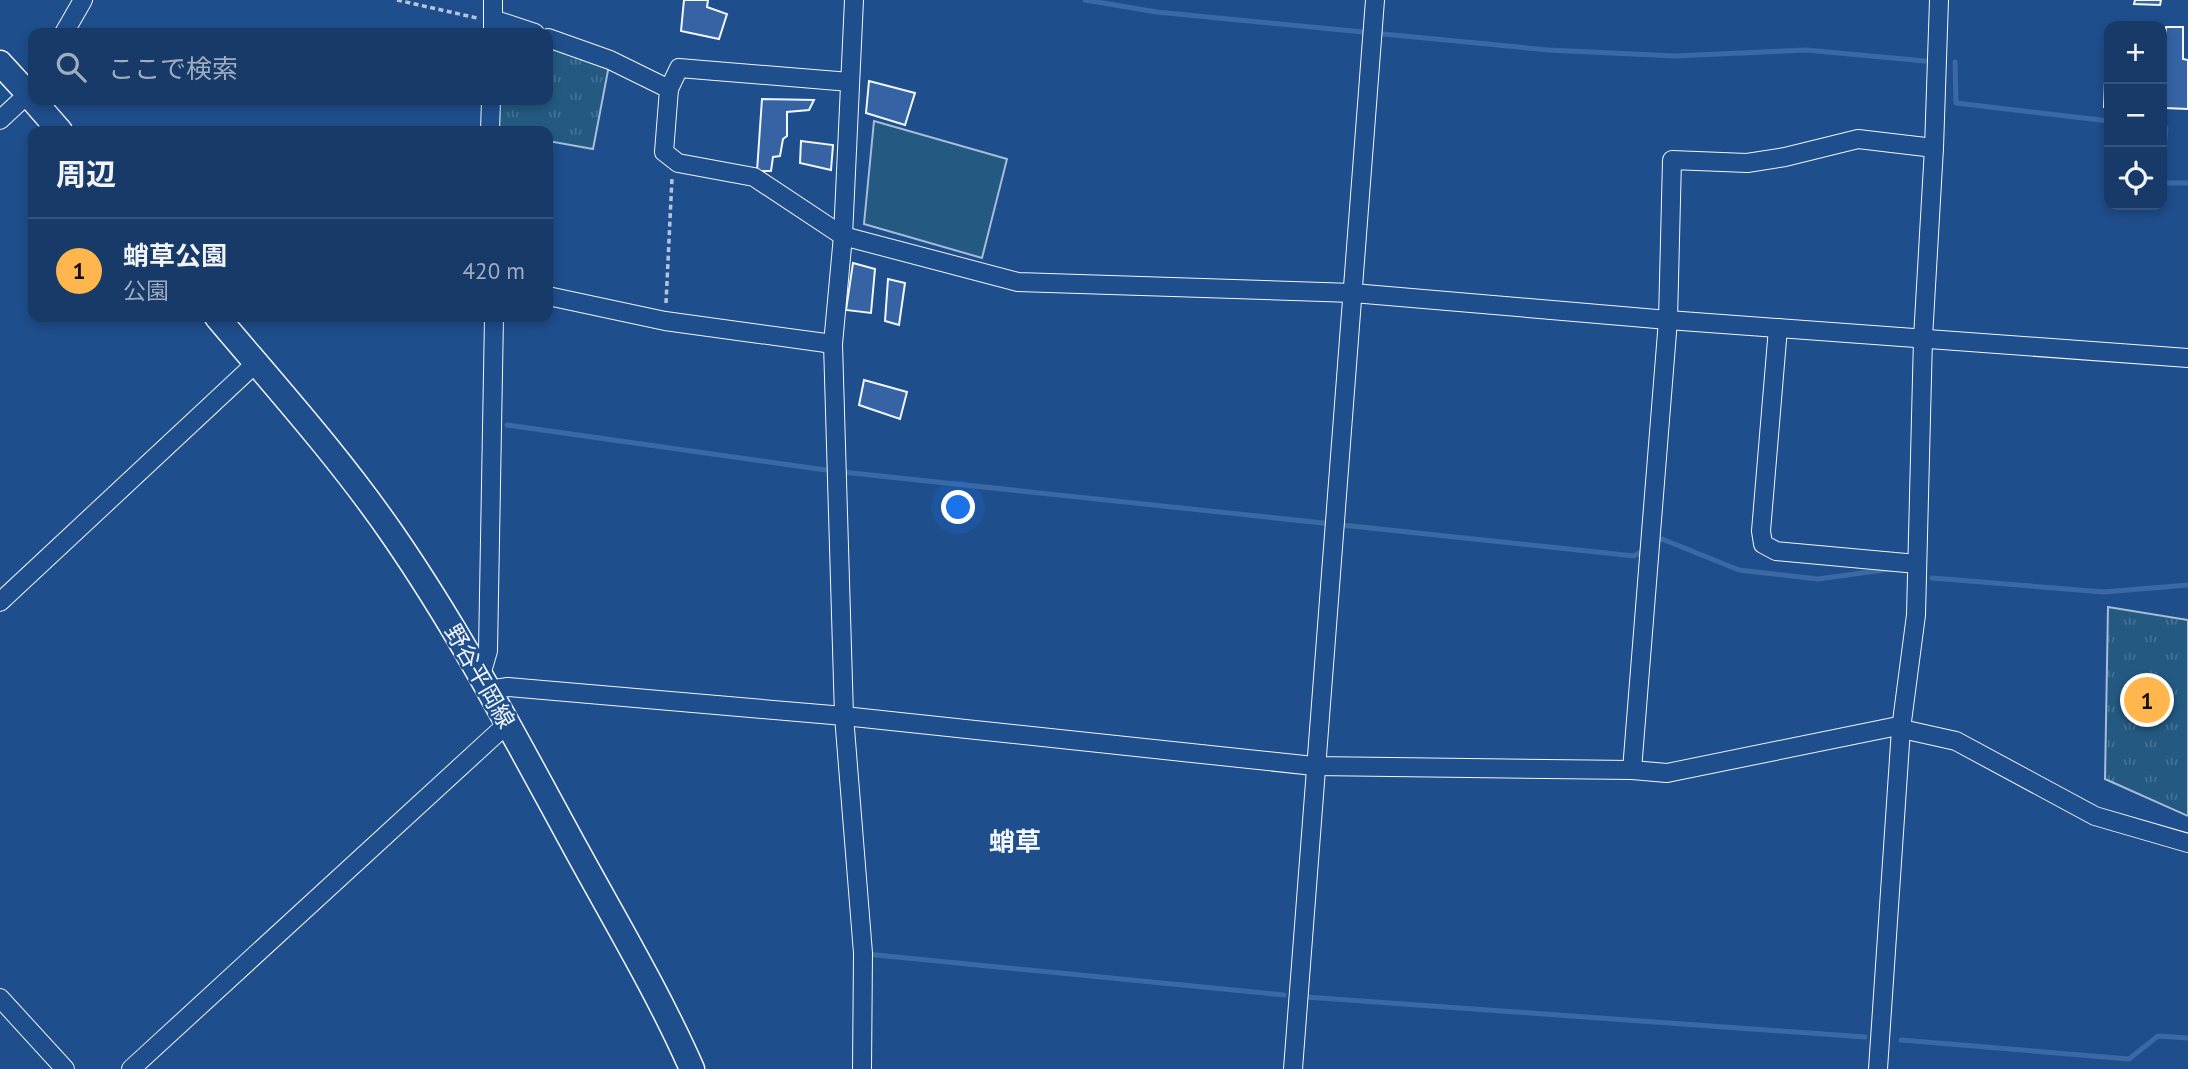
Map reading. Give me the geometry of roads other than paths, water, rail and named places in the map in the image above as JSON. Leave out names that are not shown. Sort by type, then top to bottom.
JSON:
[{"type":"main road","points":[[0,63],[28,91]]},
{"type":"main road","points":[[40,105],[56,126]]},
{"type":"main road","name":"野谷平岡線","points":[[221,322],[342,465],[408,558],[485,683],[672,1026],[692,1069]]},
{"type":"street","points":[[67,28],[83,0]]},
{"type":"street","points":[[493,26],[494,0]]},
{"type":"street","points":[[854,0],[844,236],[833,344],[844,716],[863,953],[862,1069]]},
{"type":"street","points":[[1293,1069],[1314,766],[1375,0]]},
{"type":"street","points":[[1878,1069],[1900,729],[1914,642],[1923,338],[1939,0]]},
{"type":"street","points":[[553,40],[610,60],[669,89]]},
{"type":"street","points":[[850,82],[679,68],[669,89],[664,152],[678,163],[754,177],[844,236],[1018,282],[1353,293],[1668,320],[2188,358]]},
{"type":"street","points":[[0,120],[28,98]]},
{"type":"street","points":[[490,126],[491,105]]},
{"type":"street","points":[[1632,770],[1668,320],[1672,160],[1747,163],[1785,157],[1858,139],[1934,148]]},
{"type":"street","points":[[553,297],[665,321],[833,344]]},
{"type":"street","points":[[494,322],[488,651],[485,683],[844,716],[1314,766],[1632,770],[1667,773],[1893,727],[1956,741],[2095,816],[2188,843]]},
{"type":"street","points":[[1778,328],[1761,531],[1763,544],[1776,551],[1917,564]]},
{"type":"street","points":[[0,602],[256,363]]},
{"type":"street","points":[[131,1069],[507,724]]},
{"type":"street","points":[[0,999],[65,1069]]},
{"type":"waterway","points":[[1085,0],[1157,12],[1548,50],[1675,56],[1806,50],[1925,61]]},
{"type":"waterway","points":[[1955,62],[1956,103],[2104,120]]},
{"type":"waterway","points":[[2167,183],[2188,183]]},
{"type":"waterway","points":[[507,425],[833,471],[1634,556],[1646,549]]},
{"type":"waterway","points":[[1654,544],[1662,539],[1739,570],[1818,579],[1891,569]]},
{"type":"waterway","points":[[1932,578],[2104,592],[2188,585]]},
{"type":"waterway","points":[[866,954],[1284,995]]},
{"type":"waterway","points":[[1306,997],[1865,1037]]},
{"type":"waterway","points":[[1901,1040],[2129,1059],[2158,1036],[2188,1038]]},
{"type":"place","name":"蛸草公園","points":[[2147,700]]},
{"type":"district","name":"蛸草","points":[[1015,841]]}]
